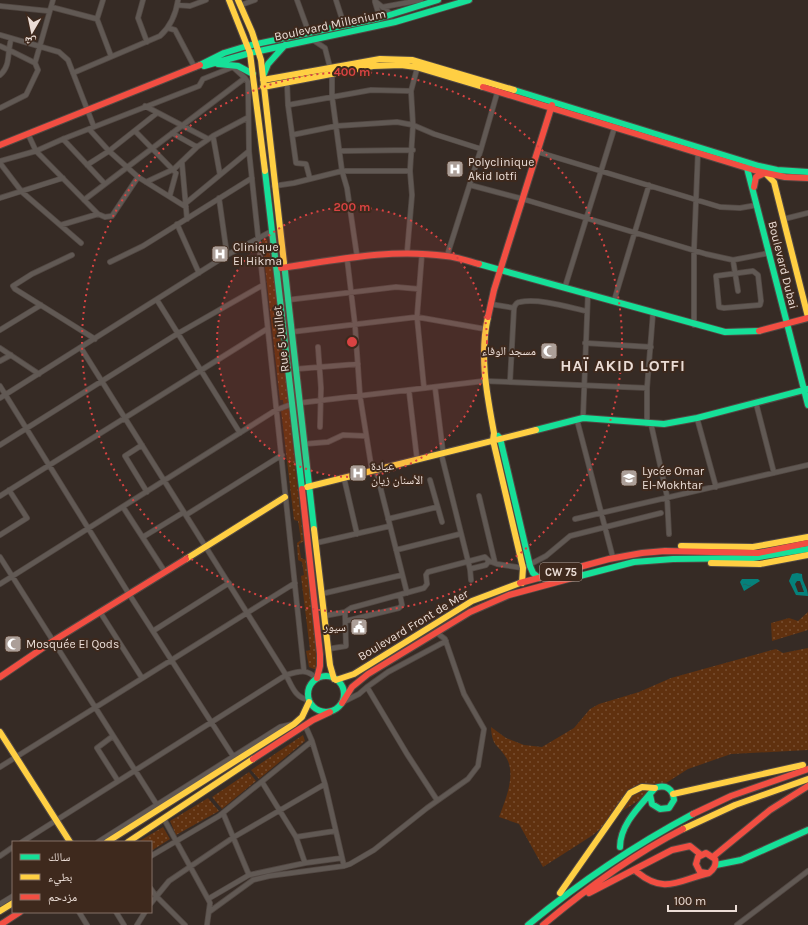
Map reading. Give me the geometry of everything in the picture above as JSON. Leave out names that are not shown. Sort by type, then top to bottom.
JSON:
[{"type":"main road","name":"Rue 5 Juillet","points":[[229,0],[250,53],[250,79],[277,270],[320,654],[320,666],[317,679]]},
{"type":"main road","name":"Boulevard Millenium","points":[[0,145],[195,68],[224,53],[247,46],[380,18],[392,15],[426,1],[438,0]]},
{"type":"main road","name":"Boulevard Millenium","points":[[195,68],[258,51],[396,22],[468,0]]},
{"type":"main road","name":"Rue 5 Juillet","points":[[240,3],[256,44],[263,78],[321,594],[330,666],[335,679]]},
{"type":"main road","points":[[285,46],[268,64],[263,78],[380,59],[418,65],[498,88],[698,150],[759,166],[775,176],[808,172]]},
{"type":"main road","points":[[212,64],[238,66],[250,79]]},
{"type":"main road","points":[[263,87],[373,66],[418,65]]},
{"type":"main road","points":[[522,582],[524,575],[523,568],[494,437],[484,382],[485,328],[490,304],[552,105]]},
{"type":"main road","points":[[698,150],[747,168],[775,176],[808,178]]},
{"type":"main road","points":[[759,166],[765,173]]},
{"type":"main road","name":"Boulevard Dubai","points":[[747,168],[787,324],[806,389],[808,404]]},
{"type":"main road","points":[[755,197],[754,181],[756,178],[765,173]]},
{"type":"main road","points":[[277,270],[284,267],[357,256],[422,253],[447,256],[501,268],[714,330],[735,333],[759,331],[808,317],[775,176]]},
{"type":"main road","points":[[302,488],[442,453],[494,437],[500,438],[580,419],[664,424],[697,418],[806,389]]},
{"type":"main road","points":[[500,438],[530,566],[533,573],[539,578]]},
{"type":"main road","points":[[0,677],[53,641],[285,497]]},
{"type":"main road","points":[[642,553],[670,546],[753,547],[808,537]]},
{"type":"main road","name":"Boulevard Front de Mer","points":[[335,679],[354,674],[472,601],[496,590],[522,582],[613,558],[642,553],[665,551],[758,553],[808,543]]},
{"type":"main road","name":"CW 75","points":[[342,703],[352,687],[362,678],[470,612],[509,595],[634,562],[673,559],[753,558],[808,549]]},
{"type":"main road","points":[[673,559],[744,565],[777,562],[808,555]]},
{"type":"main road","points":[[109,841],[294,724],[302,717],[309,701],[309,688],[317,679],[328,676],[335,679],[343,690],[342,703],[336,710],[305,726],[130,841]]},
{"type":"main road","points":[[309,701],[320,711],[330,712]]},
{"type":"main road","points":[[0,732],[69,841]]},
{"type":"main road","points":[[673,794],[808,764]]},
{"type":"main road","points":[[528,925],[550,906],[606,864],[642,841],[698,811],[742,792],[808,769]]},
{"type":"main road","points":[[543,925],[565,906],[625,863],[679,830],[720,810],[770,791],[808,779]]},
{"type":"main road","points":[[550,906],[608,827],[625,800],[637,788],[646,786],[655,788],[664,786],[670,789],[673,794],[674,800],[671,806],[663,810],[647,807],[638,810]]},
{"type":"main road","points":[[714,856],[764,812],[781,800],[808,786]]},
{"type":"main road","points":[[620,847],[620,841],[626,824],[655,788]]},
{"type":"main road","points":[[650,796],[651,802],[657,808]]},
{"type":"main road","points":[[637,872],[650,882],[658,885],[681,882],[711,872],[716,865],[742,860],[808,830]]},
{"type":"main road","points":[[565,906],[672,850],[690,846],[695,848],[700,854]]},
{"type":"main road","points":[[700,854],[706,853],[714,856]]},
{"type":"main road","points":[[681,882],[696,864],[700,854]]},
{"type":"main road","points":[[714,856],[716,865]]},
{"type":"main road","points":[[696,864],[698,870],[706,873]]},
{"type":"main road","points":[[0,911],[12,904]]},
{"type":"main road","points":[[0,925],[18,913]]},
{"type":"street","points":[[0,108],[26,95],[38,70],[35,63],[53,0]]},
{"type":"street","points":[[103,0],[98,19],[111,56]]},
{"type":"street","points":[[143,0],[138,18],[147,42]]},
{"type":"street","points":[[73,73],[160,36],[168,28],[178,0]]},
{"type":"street","points":[[177,6],[190,6],[206,0]]},
{"type":"street","points":[[240,3],[255,0]]},
{"type":"street","points":[[297,0],[309,33]]},
{"type":"street","points":[[336,0],[344,25]]},
{"type":"street","points":[[374,1],[392,15]]},
{"type":"street","points":[[374,1],[380,18]]},
{"type":"street","points":[[383,7],[426,1]]},
{"type":"street","points":[[0,6],[50,9],[98,19]]},
{"type":"street","points":[[168,28],[176,30],[195,68]]},
{"type":"street","points":[[0,35],[59,52],[68,60],[87,110],[92,128],[108,151],[138,177],[186,205]]},
{"type":"street","points":[[0,75],[5,71],[7,66],[11,38]]},
{"type":"street","points":[[313,40],[325,48],[332,75],[332,96],[342,171],[347,188],[357,256]]},
{"type":"street","points":[[0,46],[35,63]]},
{"type":"street","points":[[407,253],[412,195],[410,171],[413,150],[411,91],[418,65]]},
{"type":"street","points":[[81,243],[22,192],[0,162],[36,151],[145,106],[199,86],[203,79],[233,67],[250,79]]},
{"type":"street","points":[[250,79],[247,118],[249,151],[304,671]]},
{"type":"street","points":[[84,200],[182,125],[250,79]]},
{"type":"street","points":[[287,83],[288,105],[296,163],[306,164],[310,179]]},
{"type":"street","points":[[447,256],[481,149],[498,88]]},
{"type":"street","points":[[288,105],[332,96],[380,89],[411,91]]},
{"type":"street","points":[[145,106],[211,138]]},
{"type":"street","points":[[87,165],[135,131],[157,113]]},
{"type":"street","points":[[146,182],[174,169],[197,147],[247,118]]},
{"type":"street","points":[[292,135],[336,126],[397,122],[413,125],[434,134],[481,149]]},
{"type":"street","points":[[565,287],[615,124]]},
{"type":"street","points":[[135,131],[153,147],[177,174],[170,195]]},
{"type":"street","points":[[172,133],[197,147]]},
{"type":"street","points":[[28,134],[36,151],[98,214],[106,217],[112,216],[138,177]]},
{"type":"street","points":[[211,138],[220,175]]},
{"type":"street","points":[[63,139],[105,184]]},
{"type":"street","points":[[340,151],[413,150]]},
{"type":"street","points":[[694,325],[694,250],[698,150]]},
{"type":"street","points":[[186,205],[249,151]]},
{"type":"street","points":[[538,152],[730,208],[757,205]]},
{"type":"street","points":[[182,163],[187,219]]},
{"type":"street","points":[[274,186],[342,171],[410,171]]},
{"type":"street","points":[[0,198],[63,178]]},
{"type":"street","points":[[110,262],[142,246],[252,178]]},
{"type":"street","points":[[614,301],[649,184]]},
{"type":"street","points":[[470,185],[733,260],[769,253]]},
{"type":"street","points":[[219,198],[227,255]]},
{"type":"street","points":[[784,219],[808,213]]},
{"type":"street","points":[[60,225],[98,214]]},
{"type":"street","points":[[177,224],[199,273]]},
{"type":"street","points":[[0,398],[227,255],[272,231]]},
{"type":"street","points":[[422,253],[417,316],[424,388]]},
{"type":"street","points":[[72,255],[14,284],[15,289],[95,339]]},
{"type":"street","points":[[347,258],[355,325],[360,396],[366,436],[407,593]]},
{"type":"street","points":[[733,260],[738,291]]},
{"type":"street","points":[[753,271],[757,273],[762,301],[760,305],[724,308],[719,306],[716,276],[735,273],[753,271]]},
{"type":"street","points":[[0,445],[177,334],[263,285]]},
{"type":"street","points":[[288,300],[396,287],[419,289]]},
{"type":"street","points":[[588,294],[580,419],[613,558]]},
{"type":"street","points":[[157,300],[240,433]]},
{"type":"street","points":[[510,382],[514,308],[519,302],[530,301],[586,310]]},
{"type":"street","points":[[490,304],[514,308]]},
{"type":"street","points":[[0,330],[41,305]]},
{"type":"street","points":[[653,313],[647,388],[649,424],[667,496],[669,534]]},
{"type":"street","points":[[291,332],[417,316],[485,328]]},
{"type":"street","points":[[0,496],[267,329]]},
{"type":"street","points":[[585,343],[651,347]]},
{"type":"street","points":[[318,347],[321,388],[319,401],[320,427]]},
{"type":"street","points":[[0,348],[39,374]]},
{"type":"street","points":[[81,348],[299,697],[309,701]]},
{"type":"street","points":[[0,361],[11,355]]},
{"type":"street","points":[[296,369],[358,364]]},
{"type":"street","points":[[299,403],[484,382],[647,388]]},
{"type":"street","points":[[0,386],[129,594],[233,756]]},
{"type":"street","points":[[435,387],[442,453],[460,534],[470,569],[471,580]]},
{"type":"street","points":[[409,391],[417,459]]},
{"type":"street","points":[[756,403],[774,473]]},
{"type":"street","points":[[0,584],[276,410],[292,404]]},
{"type":"street","points":[[697,418],[716,487]]},
{"type":"street","points":[[304,444],[328,442],[343,435],[366,436]]},
{"type":"street","points":[[142,445],[125,456],[146,492]]},
{"type":"street","points":[[143,537],[282,455]]},
{"type":"street","points":[[575,519],[667,496],[716,487],[808,465]]},
{"type":"street","points":[[344,478],[357,534]]},
{"type":"street","points":[[430,480],[442,522]]},
{"type":"street","points":[[0,535],[26,518],[10,490]]},
{"type":"street","points":[[479,496],[495,563]]},
{"type":"street","points":[[123,507],[164,572]]},
{"type":"street","points":[[388,519],[437,507]]},
{"type":"street","points":[[324,616],[346,612],[351,608],[425,587],[427,584],[426,575],[428,572],[467,562],[476,558],[485,557],[489,561],[518,569],[530,566],[536,560],[546,556],[570,536],[661,513]]},
{"type":"street","points":[[316,544],[390,526]]},
{"type":"street","points":[[396,550],[460,534]]},
{"type":"street","points":[[0,556],[95,706],[134,771],[157,805]]},
{"type":"street","points":[[470,569],[486,565],[489,561]]},
{"type":"street","points":[[321,594],[402,575]]},
{"type":"street","points":[[153,631],[229,583]]},
{"type":"street","points":[[0,767],[95,706],[295,583]]},
{"type":"street","points":[[346,621],[400,608],[402,606],[400,595]]},
{"type":"street","points":[[100,612],[142,678]]},
{"type":"street","points":[[328,649],[346,646],[346,612]]},
{"type":"street","points":[[209,912],[253,880],[269,876],[350,864],[374,850],[437,800],[468,779],[478,766],[484,729],[464,694],[446,641],[437,633]]},
{"type":"street","points":[[342,703],[359,694],[388,672],[446,641]]},
{"type":"street","points":[[24,841],[211,721],[286,675],[304,671],[312,674],[317,679]]},
{"type":"street","points":[[367,687],[407,754],[437,800]]},
{"type":"street","points":[[100,841],[280,727],[288,724],[294,724]]},
{"type":"street","points":[[305,726],[312,740],[325,784],[344,866]]},
{"type":"street","points":[[113,736],[97,748],[118,781]]},
{"type":"street","points":[[152,855],[177,842],[223,813],[312,740]]},
{"type":"street","points":[[262,782],[296,837],[305,864]]},
{"type":"street","points":[[152,902],[169,881],[234,837],[325,784]]},
{"type":"street","points":[[223,813],[249,875]]},
{"type":"street","points":[[164,819],[208,899],[208,925]]},
{"type":"street","points":[[296,837],[335,831]]},
{"type":"street","points":[[0,856],[12,848]]},
{"type":"street","points":[[208,899],[249,875],[342,858]]},
{"type":"street","points":[[737,925],[808,871]]},
{"type":"street","points":[[152,890],[178,920],[185,925]]},
{"type":"street","points":[[0,904],[12,897]]},
{"type":"street","points":[[80,913],[87,925]]},
{"type":"street","points":[[117,913],[124,925]]},
{"type":"street","points":[[137,925],[144,913]]},
{"type":"street","points":[[175,925],[178,920]]},
{"type":"shaded area","points":[[267,239],[275,284],[304,541],[299,544],[301,558],[306,560],[317,656],[317,670],[309,667],[306,651],[310,650],[301,576],[304,575],[302,562],[298,560],[297,543],[301,540],[298,521],[294,520],[281,410],[284,409],[283,400],[280,400],[262,240]]},
{"type":"shaded area","points":[[808,612],[808,630],[772,641],[771,623],[789,618],[798,621]]},
{"type":"shaded area","points":[[808,648],[808,750],[731,754],[688,769],[616,815],[593,835],[543,867],[519,824],[499,817],[509,788],[510,773],[507,759],[494,742],[491,727],[506,738],[524,745],[542,747],[574,728],[590,709],[599,704],[639,692],[671,678],[776,649],[783,653]]},
{"type":"shaded area","points":[[303,735],[305,741],[259,779],[251,770]]},
{"type":"shaded area","points":[[249,772],[256,781],[222,809],[212,797]]},
{"type":"shaded area","points":[[208,798],[219,811],[176,835],[170,821]]},
{"type":"shaded area","points":[[163,827],[170,839],[152,850],[152,841],[140,841]]},
{"type":"water","points":[[792,574],[802,574],[808,596],[796,595],[789,581]],"holes":[[[797,581],[800,581],[804,592],[798,592],[795,584]]]},
{"type":"water","points":[[742,579],[758,579],[760,581],[744,591],[740,582]]},
{"type":"traffic: fast","points":[[200,65],[224,53],[247,46],[380,18],[438,0]]},
{"type":"traffic: fast","points":[[204,66],[250,53],[395,22],[469,0]]},
{"type":"traffic: fast","points":[[264,74],[268,64],[285,45]]},
{"type":"traffic: fast","points":[[218,64],[238,66],[253,74]]},
{"type":"traffic: fast","points":[[514,90],[759,166],[777,170],[808,172]]},
{"type":"traffic: fast","points":[[747,168],[808,405]]},
{"type":"traffic: fast","points":[[265,171],[302,489]]},
{"type":"traffic: fast","points":[[284,263],[314,529]]},
{"type":"traffic: fast","points":[[479,264],[725,332],[759,331]]},
{"type":"traffic: fast","points":[[536,430],[583,418],[664,424],[697,418],[808,389]]},
{"type":"traffic: fast","points":[[498,436],[500,438],[530,566],[533,573],[539,578]]},
{"type":"traffic: fast","points":[[572,578],[634,562],[673,559],[753,558],[808,549]]},
{"type":"traffic: fast","points":[[329,676],[339,681],[343,687],[344,694],[343,701],[339,707],[333,711],[323,712],[313,707],[309,701],[308,691],[313,681],[319,677],[329,676]]},
{"type":"traffic: fast","points":[[620,847],[621,839],[627,823],[655,788],[668,788],[672,793],[674,800],[669,808],[660,809],[652,804],[650,795]]},
{"type":"traffic: fast","points":[[528,925],[587,879],[649,839],[693,814]]},
{"type":"traffic: fast","points":[[716,865],[741,860],[808,830]]},
{"type":"traffic: slow","points":[[229,0],[250,53],[265,171]]},
{"type":"traffic: slow","points":[[238,0],[252,32],[261,60],[284,263]]},
{"type":"traffic: slow","points":[[263,80],[380,59],[412,60],[514,90]]},
{"type":"traffic: slow","points":[[263,87],[373,66],[401,65],[416,67],[483,87]]},
{"type":"traffic: slow","points":[[766,174],[774,182],[808,317]]},
{"type":"traffic: slow","points":[[488,317],[485,332],[484,361],[494,433],[493,440],[523,568],[522,583]]},
{"type":"traffic: slow","points":[[307,487],[536,430]]},
{"type":"traffic: slow","points":[[186,559],[285,497]]},
{"type":"traffic: slow","points":[[314,529],[330,665],[334,679]]},
{"type":"traffic: slow","points":[[681,546],[753,547],[808,537]]},
{"type":"traffic: slow","points":[[711,563],[760,564],[808,555]]},
{"type":"traffic: slow","points":[[336,680],[354,674],[472,601],[520,583]]},
{"type":"traffic: slow","points":[[109,841],[294,724],[302,717],[309,702]]},
{"type":"traffic: slow","points":[[0,732],[69,841]]},
{"type":"traffic: slow","points":[[130,841],[253,759]]},
{"type":"traffic: slow","points":[[673,794],[803,765]]},
{"type":"traffic: slow","points":[[683,829],[735,805],[808,779]]},
{"type":"traffic: slow","points":[[560,893],[630,793],[642,787],[655,788]]},
{"type":"traffic: slow","points":[[0,911],[12,904]]},
{"type":"traffic: jam","points":[[0,145],[200,65]]},
{"type":"traffic: jam","points":[[483,87],[757,171],[785,177],[808,178]]},
{"type":"traffic: jam","points":[[488,317],[494,290],[552,105]]},
{"type":"traffic: jam","points":[[754,187],[756,177],[765,173]]},
{"type":"traffic: jam","points":[[281,268],[363,256],[404,253],[458,258],[479,264]]},
{"type":"traffic: jam","points":[[759,331],[808,318]]},
{"type":"traffic: jam","points":[[302,489],[320,654],[320,666],[317,678]]},
{"type":"traffic: jam","points":[[520,583],[609,559],[642,553],[665,551],[758,553],[808,543]]},
{"type":"traffic: jam","points":[[0,677],[53,641],[186,559]]},
{"type":"traffic: jam","points":[[342,703],[352,687],[368,674],[470,612],[509,595],[572,578]]},
{"type":"traffic: jam","points":[[253,759],[313,720],[330,712]]},
{"type":"traffic: jam","points":[[693,814],[731,796],[808,769]]},
{"type":"traffic: jam","points":[[714,856],[770,810],[808,786]]},
{"type":"traffic: jam","points":[[543,925],[610,873],[664,839],[683,829]]},
{"type":"traffic: jam","points":[[589,893],[672,850],[690,846],[700,854]]},
{"type":"traffic: jam","points":[[637,872],[656,883],[672,884],[680,882],[709,873],[715,867],[715,859],[706,853],[698,857],[696,864],[700,872],[706,873]]},
{"type":"traffic: jam","points":[[0,925],[18,913]]},
{"type":"place","name":"Polyclinique Akid lotfi","points":[[455,169]]},
{"type":"place","name":"Clinique El Hikma","points":[[220,254]]},
{"type":"place","name":"مسجد الوفاء","points":[[549,351]]},
{"type":"place","name":"عيادة الأسنان زيان","points":[[358,473]]},
{"type":"place","name":"Lycée Omar El-Mokhtar","points":[[629,478]]},
{"type":"place","name":"سيور","points":[[359,627]]},
{"type":"place","name":"Mosquée El Qods","points":[[13,644]]},
{"type":"district","name":"HAÏ AKID LOTFI","points":[[623,365]]}]
